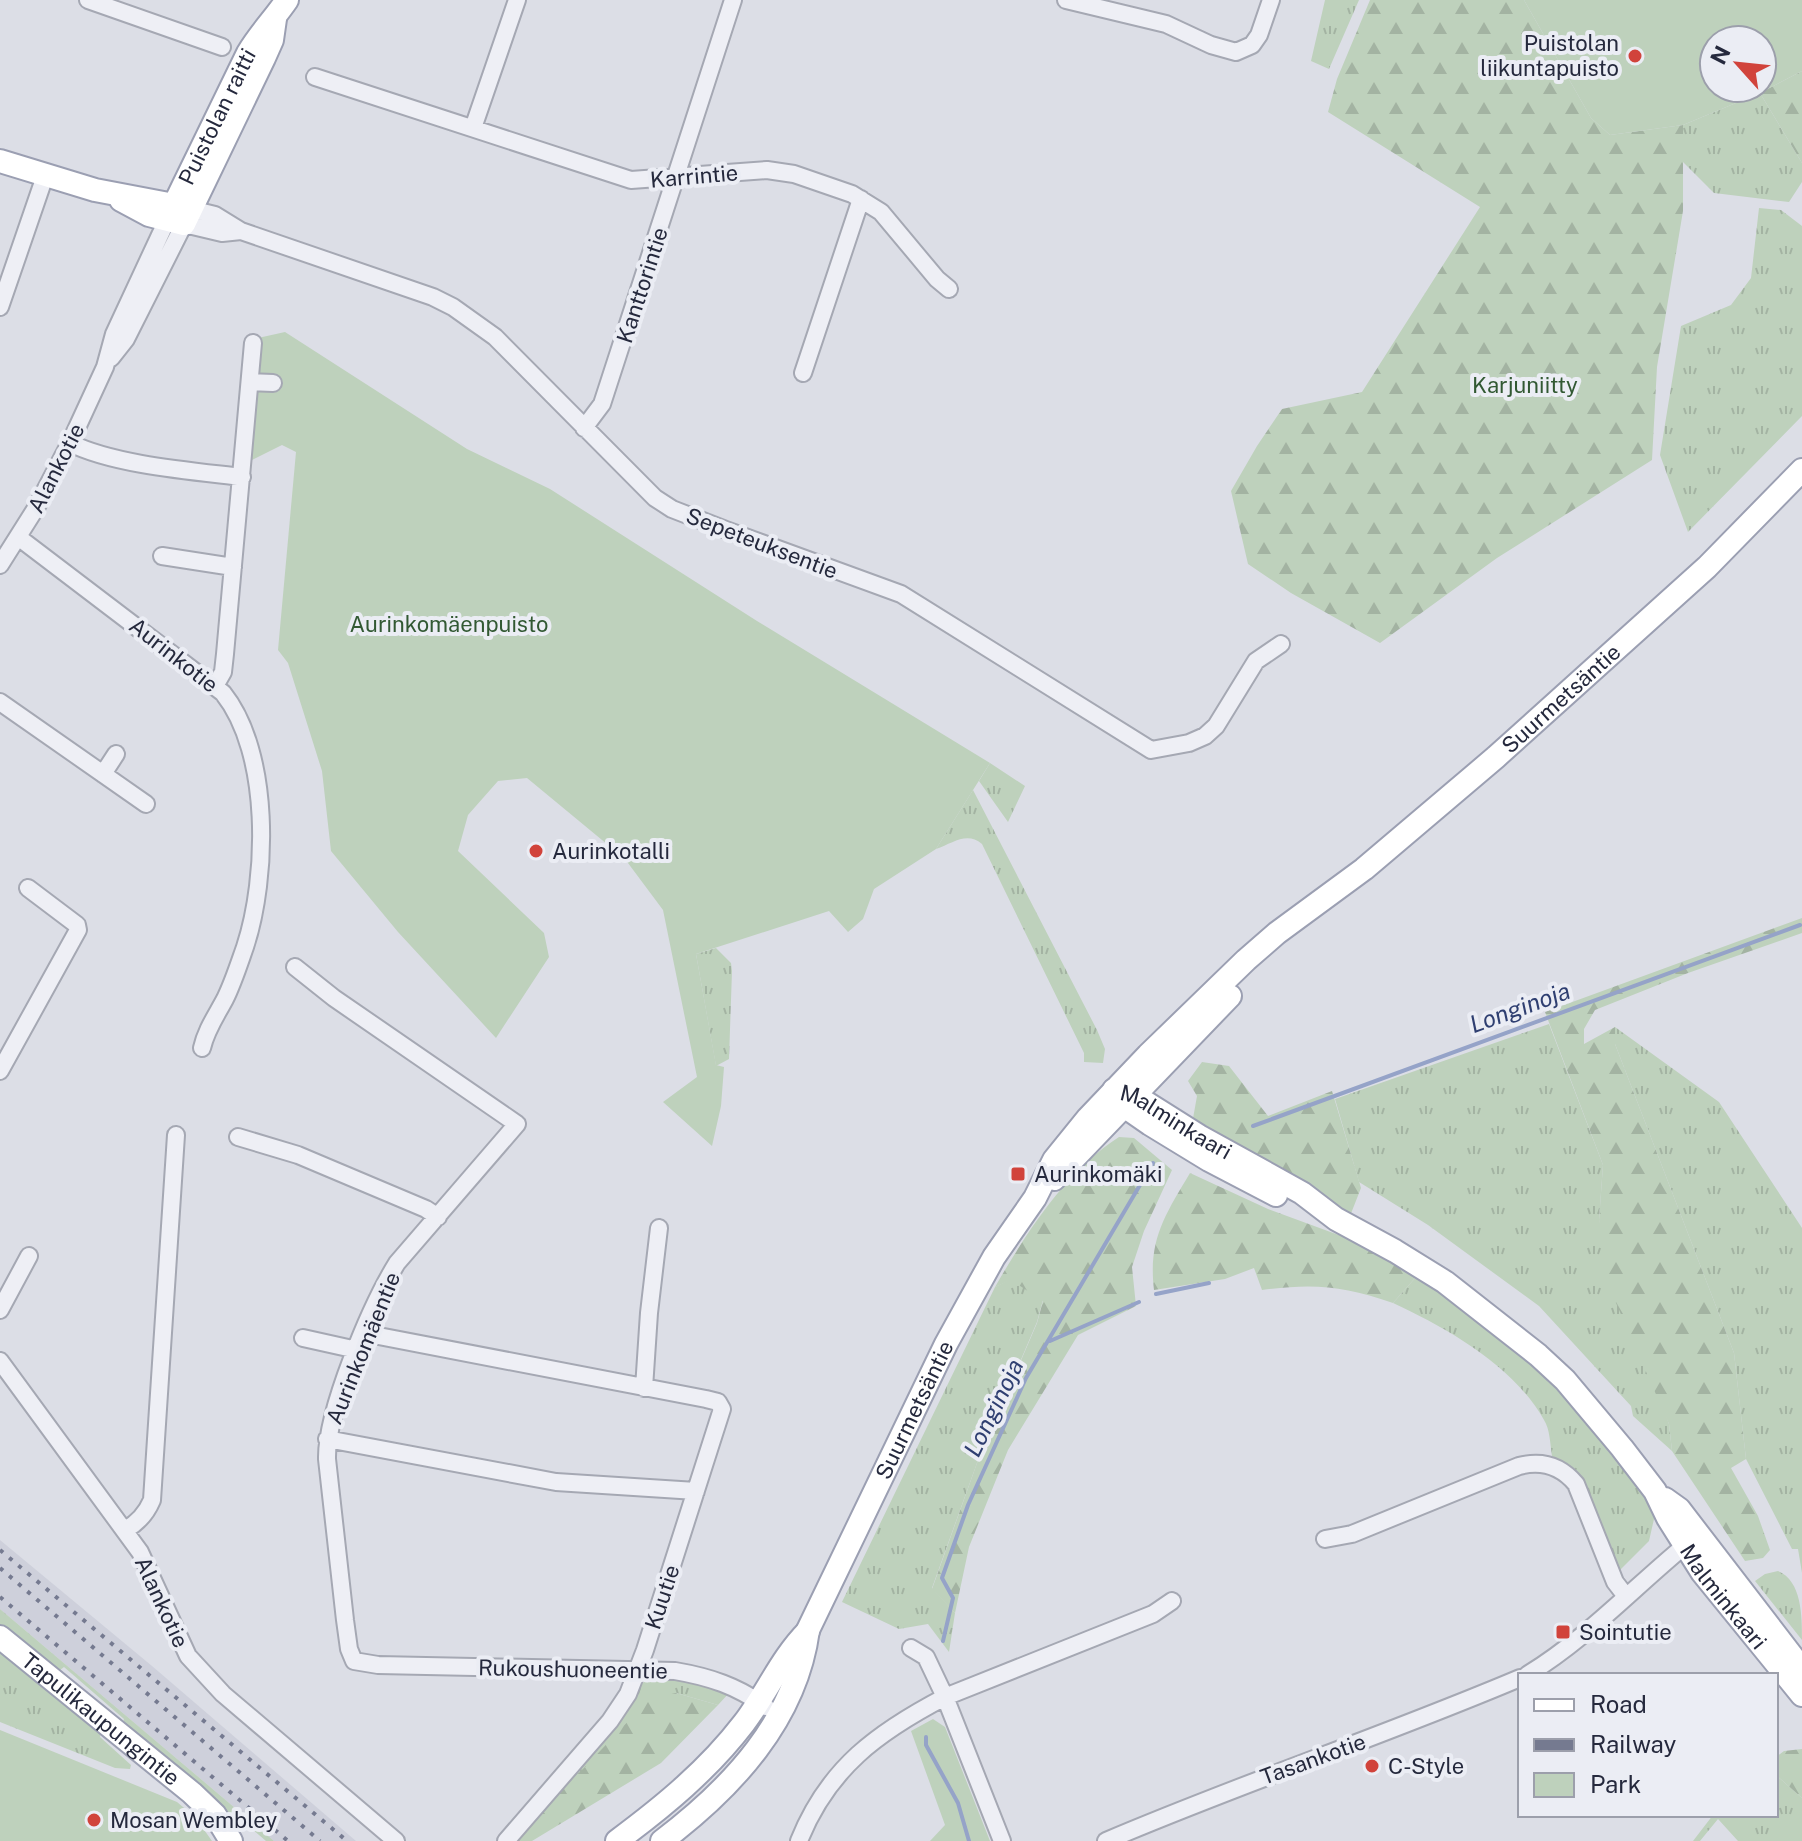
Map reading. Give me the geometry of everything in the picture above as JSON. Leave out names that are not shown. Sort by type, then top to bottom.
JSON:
[{"type":"main road","name":"Puistolan raitti","points":[[179,214],[268,49],[281,9]]},
{"type":"main road","points":[[0,161],[110,194],[142,212],[179,214]]},
{"type":"main road","name":"Suurmetsäntie","points":[[662,1841],[721,1790],[759,1748],[780,1717],[805,1651],[808,1630],[946,1344],[994,1257],[1035,1198],[1246,960],[1277,933],[1364,869],[1496,757],[1707,567],[1802,470]]},
{"type":"main road","name":"Malminkaari","points":[[1124,1097],[1209,1160],[1296,1206],[1336,1219],[1445,1282],[1538,1355],[1565,1380],[1691,1540],[1802,1669]]},
{"type":"main road","name":"Malminkaari","points":[[1691,1540],[1732,1609],[1802,1695]]},
{"type":"main road","name":"Suurmetsäntie","points":[[617,1841],[661,1808],[707,1767],[759,1702],[792,1646],[808,1630]]},
{"type":"main road","name":"Tapulikaupungintie","points":[[0,1637],[192,1793],[215,1815],[231,1841]]},
{"type":"street","points":[[473,128],[517,0]]},
{"type":"street","name":"Kanttorintie","points":[[584,428],[602,404],[733,0]]},
{"type":"street","points":[[1066,0],[1166,24],[1211,45],[1236,52],[1252,45],[1259,35],[1271,0]]},
{"type":"street","points":[[97,1],[222,47]]},
{"type":"street","name":"Karrintie","points":[[315,77],[631,180],[778,170],[861,199],[881,212],[949,289]]},
{"type":"street","points":[[19,305],[1,303],[45,176]]},
{"type":"street","points":[[803,373],[861,199]]},
{"type":"street","name":"Sepeteuksentie","points":[[179,214],[222,233],[241,231],[433,297],[453,307],[495,337],[640,485],[672,509],[901,594],[1151,750],[1189,743],[1205,736],[1216,726],[1256,661],[1281,644]]},
{"type":"street","name":"Alankotie","points":[[0,565],[70,443],[105,367],[126,339],[179,214]]},
{"type":"street","points":[[215,686],[224,663],[253,343]]},
{"type":"street","points":[[250,382],[273,383]]},
{"type":"street","points":[[70,443],[92,452],[149,464],[242,477]]},
{"type":"street","name":"Aurinkotie","points":[[18,537],[215,686],[235,707],[252,763],[261,813],[262,863],[245,947],[226,996],[206,1032],[202,1048]]},
{"type":"street","points":[[162,556],[233,567]]},
{"type":"street","points":[[0,702],[146,804]]},
{"type":"street","points":[[103,774],[116,754]]},
{"type":"street","points":[[0,1071],[78,930],[70,918],[28,888]]},
{"type":"street","name":"Aurinkomäentie","points":[[295,967],[334,998],[517,1124],[397,1263],[386,1281],[363,1333],[327,1439],[345,1620],[354,1661]]},
{"type":"street","points":[[125,1530],[142,1518],[152,1500],[176,1135]]},
{"type":"street","points":[[238,1137],[298,1155],[426,1209],[438,1217]]},
{"type":"street","points":[[363,1333],[644,1388],[659,1228]]},
{"type":"street","points":[[0,1310],[29,1256]]},
{"type":"street","points":[[303,1338],[357,1350]]},
{"type":"street","name":"Alankotie","points":[[0,1361],[125,1530],[156,1583],[188,1656],[223,1694],[396,1841]]},
{"type":"street","name":"Kuutie","points":[[506,1841],[610,1721],[628,1694],[722,1409],[718,1402],[644,1388]]},
{"type":"street","points":[[327,1439],[556,1482],[696,1491]]},
{"type":"street","points":[[1325,1539],[1352,1534],[1519,1466],[1543,1463],[1567,1473],[1576,1484],[1615,1582],[1625,1595]]},
{"type":"street","points":[[1530,1673],[1563,1651],[1691,1540]]},
{"type":"street","points":[[799,1841],[818,1802],[844,1766],[882,1734],[945,1697],[1153,1614],[1172,1601]]},
{"type":"street","points":[[911,1648],[926,1657],[945,1697],[1002,1841]]},
{"type":"street","name":"Rukoushuoneentie","points":[[354,1661],[378,1665],[655,1669],[705,1676],[738,1688],[780,1717]]},
{"type":"street","name":"Tasankotie","points":[[1106,1841],[1231,1789],[1383,1734],[1518,1679]]},
{"type":"shaded area","points":[[0,1540],[356,1841],[274,1841],[0,1609]]},
{"type":"green space","points":[[1325,0],[1359,0],[1329,69],[1311,61]]},
{"type":"green space","name":"Karjuniitty","points":[[1370,0],[1524,0],[1591,118],[1610,135],[1683,125],[1683,211],[1657,367],[1652,460],[1497,558],[1380,643],[1291,593],[1248,564],[1231,491],[1282,409],[1362,392],[1480,207],[1328,112],[1337,79]]},
{"type":"green space","name":"Puistolan liikuntapuisto","points":[[1524,0],[1802,0],[1802,71],[1778,84],[1778,24],[1698,24],[1698,104],[1734,104],[1683,125],[1610,135],[1591,118]]},
{"type":"green space","points":[[1802,71],[1802,163],[1767,104],[1778,104],[1778,84]]},
{"type":"green space","points":[[1734,104],[1767,104],[1802,163],[1802,182],[1789,202],[1714,193],[1683,162],[1683,125]]},
{"type":"green space","points":[[1759,208],[1781,210],[1802,226],[1802,416],[1688,532],[1660,455],[1681,326],[1731,305],[1751,278]]},
{"type":"green space","name":"Aurinkomäenpuisto","points":[[285,332],[467,449],[550,489],[757,621],[990,763],[936,849],[874,889],[863,919],[848,932],[829,911],[696,954],[716,1065],[724,1067],[721,1106],[712,1146],[663,1102],[697,1077],[663,910],[625,859],[527,778],[498,781],[468,815],[458,851],[544,933],[549,957],[496,1038],[398,932],[331,851],[322,771],[288,663],[278,650],[296,452],[282,445],[248,462],[255,396],[259,389],[256,369],[258,338]]},
{"type":"green space","points":[[990,763],[1025,786],[1008,822],[979,781]]},
{"type":"green space","points":[[973,790],[1097,1030],[1105,1049],[1103,1063],[1084,1062],[1084,1053],[982,844],[965,838],[936,849]]},
{"type":"green space","points":[[1802,918],[1802,933],[1595,1010],[1584,1029],[1584,1044],[1615,1027],[1615,1044],[1734,1353],[1746,1459],[1731,1468],[1758,1516],[1770,1550],[1763,1558],[1745,1561],[1672,1451],[1669,1424],[1609,1287],[1599,1220],[1603,1165],[1545,1012]]},
{"type":"green space","points":[[716,948],[731,963],[732,971],[729,1059],[716,1066],[696,954]]},
{"type":"green space","points":[[1549,1024],[1603,1165],[1599,1220],[1669,1424],[1672,1451],[1633,1416],[1631,1406],[1539,1306],[1428,1225],[1359,1182],[1335,1099]]},
{"type":"green space","points":[[1615,1027],[1719,1102],[1802,1228],[1802,1573],[1798,1549],[1792,1549],[1746,1459],[1734,1353],[1615,1044]]},
{"type":"green space","points":[[1202,1062],[1229,1066],[1268,1116],[1332,1091],[1361,1188],[1350,1216],[1192,1124],[1197,1096],[1188,1081]]},
{"type":"green space","points":[[1119,1137],[1134,1138],[1172,1170],[1144,1231],[1132,1267],[1136,1306],[1078,1335],[1008,1450],[969,1547],[955,1613],[932,1589],[977,1463],[1037,1323],[1043,1301],[1011,1280],[995,1287],[1049,1204],[1082,1167]]},
{"type":"green space","points":[[1190,1173],[1268,1209],[1355,1241],[1416,1277],[1393,1303],[1329,1288],[1262,1290],[1254,1268],[1225,1279],[1154,1290],[1154,1257],[1160,1228]]},
{"type":"green space","points":[[1416,1277],[1463,1307],[1553,1383],[1591,1424],[1659,1513],[1654,1519],[1649,1541],[1620,1570],[1582,1479],[1552,1456],[1546,1424],[1531,1400],[1478,1351],[1393,1303]]},
{"type":"green space","points":[[1011,1279],[1043,1300],[1037,1322],[977,1463],[932,1588],[955,1613],[949,1652],[928,1624],[899,1629],[842,1602],[995,1287]]},
{"type":"green space","points":[[1778,1571],[1786,1576],[1796,1591],[1801,1610],[1802,1640],[1755,1581],[1765,1574]]},
{"type":"green space","points":[[0,1609],[274,1841],[266,1841],[252,1829],[234,1823],[242,1841],[238,1841],[122,1725],[124,1719],[64,1667],[60,1670],[40,1659],[0,1628]]},
{"type":"green space","points":[[0,1647],[101,1733],[100,1737],[131,1765],[130,1769],[115,1768],[0,1722]]},
{"type":"green space","points":[[653,1676],[667,1676],[730,1692],[718,1705],[676,1693],[563,1788],[625,1713],[641,1684]]},
{"type":"green space","points":[[676,1693],[718,1705],[661,1763],[532,1841],[516,1841],[649,1699]]},
{"type":"green space","points":[[933,1719],[945,1727],[990,1841],[930,1841],[945,1825],[911,1731]]},
{"type":"green space","points":[[0,1730],[177,1802],[195,1817],[212,1841],[0,1841]]},
{"type":"green space","points":[[1802,1749],[1802,1798],[1778,1777],[1778,1756],[1784,1751]]},
{"type":"green space","points":[[1778,1777],[1802,1798],[1802,1841],[1738,1841],[1718,1819],[1700,1841],[1693,1841],[1711,1817],[1778,1817]]},
{"type":"waterway","name":"Longinoja","points":[[1253,1126],[1800,925]]},
{"type":"waterway","name":"Longinoja","points":[[943,1641],[953,1598],[942,1578],[968,1505],[1026,1378],[1153,1163]]},
{"type":"waterway","points":[[1156,1294],[1209,1283]]},
{"type":"waterway","points":[[1050,1341],[1139,1302]]},
{"type":"waterway","name":"Longinoja","points":[[926,1737],[926,1745],[958,1803],[969,1841]]},
{"type":"railway","points":[[0,1550],[347,1841]]},
{"type":"railway","points":[[0,1568],[320,1841]]},
{"type":"railway","points":[[0,1597],[288,1841]]},
{"type":"place","name":"Puistolan liikuntapuisto","points":[[1635,56]]},
{"type":"place","name":"Aurinkotalli","points":[[536,851]]},
{"type":"place","name":"Aurinkomäki","points":[[1018,1174]]},
{"type":"place","name":"Sointutie","points":[[1563,1632]]},
{"type":"place","name":"C-Style","points":[[1372,1766]]},
{"type":"place","name":"Mosan Wembley","points":[[94,1820]]}]
